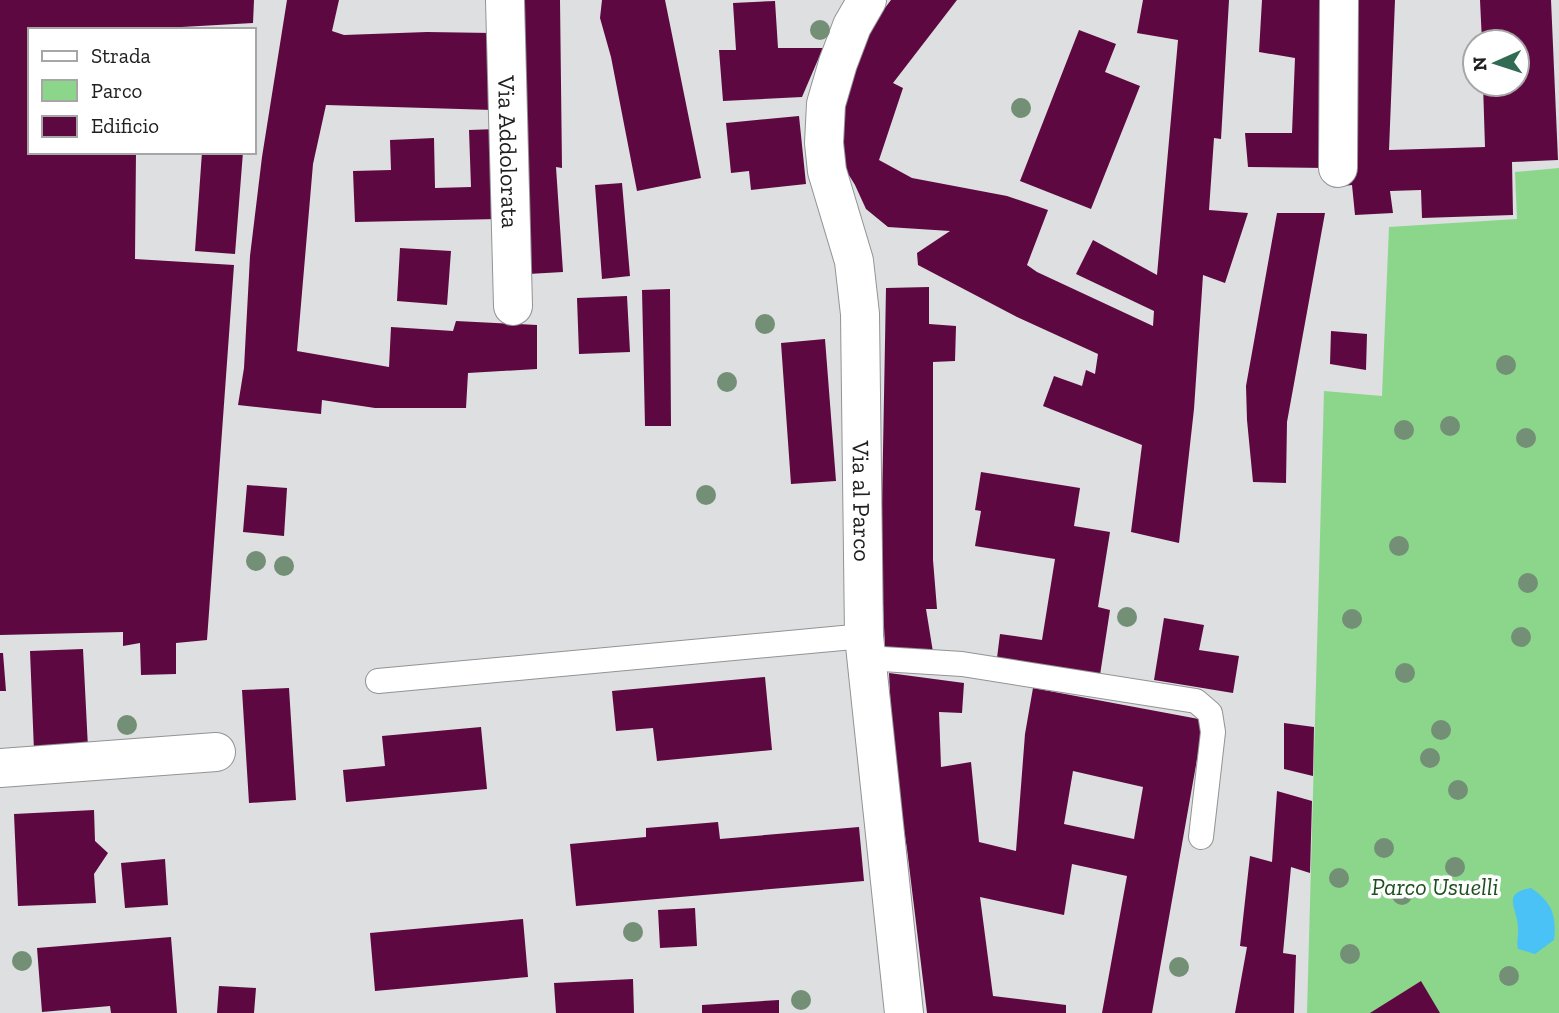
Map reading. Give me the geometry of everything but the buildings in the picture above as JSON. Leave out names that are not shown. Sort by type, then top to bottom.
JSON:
[{"type":"street","name":"Via Addolorata","points":[[505,0],[513,306]]},
{"type":"street","name":"Via al Parco","points":[[867,0],[852,26],[838,63],[826,104],[824,143],[827,171],[854,261],[860,314],[865,647],[904,1013]]},
{"type":"street","points":[[1338,169],[1339,0]]},
{"type":"street","points":[[0,768],[216,752]]},
{"type":"lane","points":[[378,681],[865,647],[1196,701],[1210,713],[1213,732],[1201,837]]},
{"type":"green space","name":"Parco Usuelli","points":[[1559,168],[1559,1013],[1307,1013],[1324,391],[1382,396],[1389,227],[1517,219],[1515,172]]},
{"type":"water","points":[[1531,888],[1552,910],[1555,924],[1554,940],[1535,954],[1518,949],[1518,927],[1513,902],[1516,893]]}]
